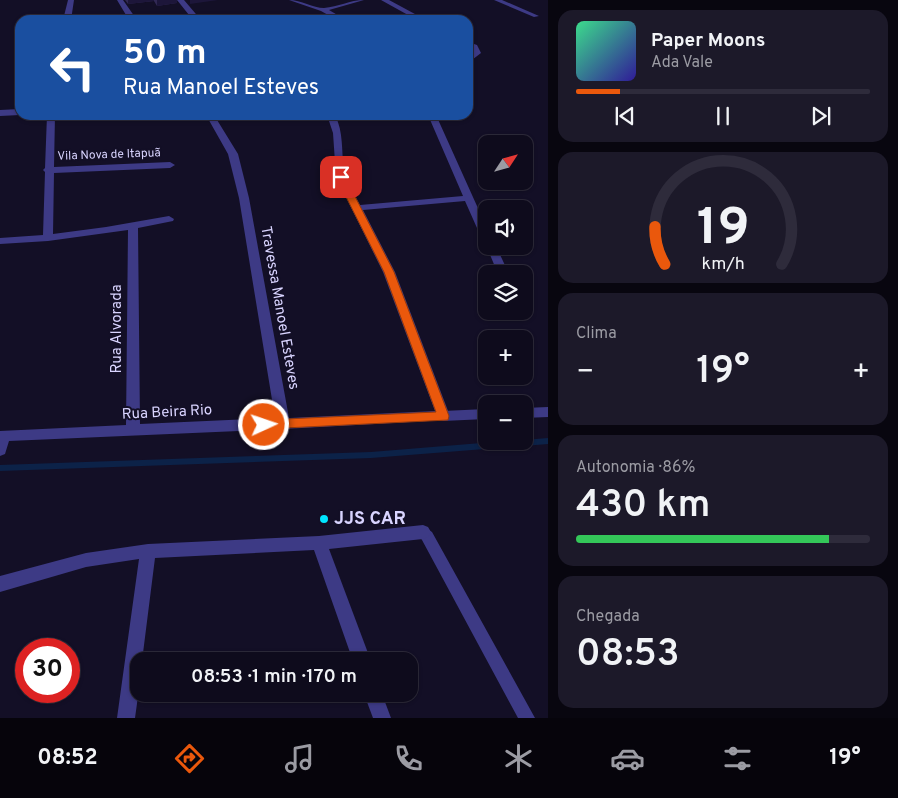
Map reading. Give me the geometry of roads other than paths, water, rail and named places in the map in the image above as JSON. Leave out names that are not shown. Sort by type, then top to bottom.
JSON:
[{"type":"street","points":[[68,15],[71,0]]},
{"type":"street","points":[[120,0],[130,15]]},
{"type":"street","points":[[180,0],[193,15]]},
{"type":"street","points":[[292,0],[332,15]]},
{"type":"street","points":[[323,10],[361,0]]},
{"type":"street","points":[[384,0],[412,15]]},
{"type":"street","points":[[0,113],[15,112]]},
{"type":"street","points":[[48,238],[48,170],[51,120]]},
{"type":"street","name":"Travessa Manoel Esteves","points":[[213,120],[233,154],[244,198],[254,248],[282,424]]},
{"type":"street","points":[[334,120],[339,134],[338,170],[389,272],[443,416]]},
{"type":"street","points":[[434,120],[478,220]]},
{"type":"street","name":"Vila Nova de Itapuã","points":[[48,170],[170,165]]},
{"type":"street","points":[[356,208],[468,198]]},
{"type":"street","points":[[0,241],[48,238],[133,227],[170,219]]},
{"type":"street","name":"Rua Alvorada","points":[[133,227],[133,430]]},
{"type":"street","name":"Rua Beira Rio","points":[[2,436],[443,416]]},
{"type":"street","points":[[0,450],[2,436]]},
{"type":"street","points":[[0,584],[86,560],[148,551],[318,544],[423,532]]},
{"type":"street","points":[[318,544],[359,652]]},
{"type":"street","points":[[126,718],[148,551]]},
{"type":"street","points":[[377,702],[382,718]]},
{"type":"lane","points":[[497,0],[536,16]]},
{"type":"lane","points":[[533,413],[548,412]]},
{"type":"lane","name":"Rua Beira Rio","points":[[443,416],[478,414]]},
{"type":"lane","points":[[423,532],[427,536],[526,718]]},
{"type":"waterway","points":[[0,468],[371,455],[548,441]]},
{"type":"place","name":"JJS CAR","points":[[324,519]]}]
